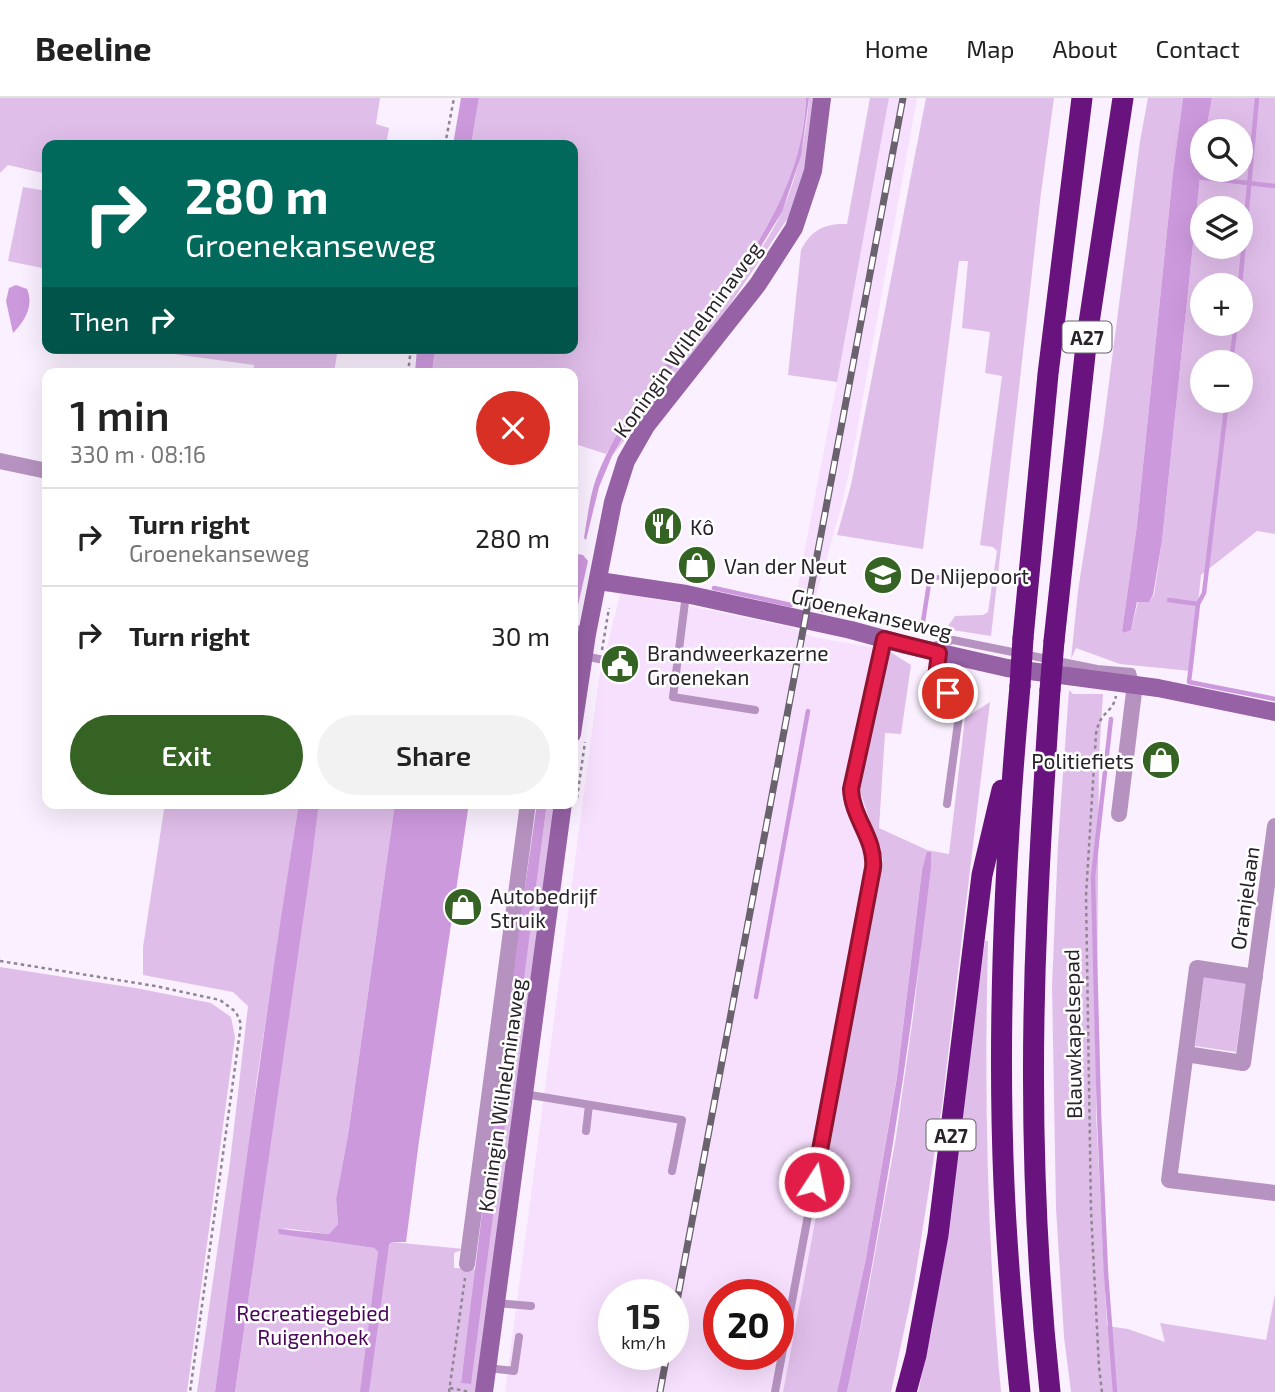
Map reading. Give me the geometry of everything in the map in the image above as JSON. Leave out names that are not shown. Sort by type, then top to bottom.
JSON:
[{"type":"highway","name":"A27","points":[[1020,1392],[1010,1292],[1003,1110],[1005,925],[1023,638],[1048,374],[1082,98]]},
{"type":"highway","name":"A27","points":[[1050,1392],[1041,1295],[1034,1101],[1037,919],[1050,690],[1087,336],[1124,103]]},
{"type":"highway","name":"A27","points":[[906,1392],[916,1355],[938,1235],[982,875],[1016,734]]},
{"type":"main road","name":"Koningin Wilhelminaweg","points":[[578,695],[584,656],[580,633],[599,580],[613,502],[626,461],[646,426],[758,285],[794,228],[813,171],[822,98]]},
{"type":"main road","name":"Groenekanseweg","points":[[599,580],[687,594],[1007,668],[1126,683],[1275,712]]},
{"type":"main road","name":"Koningin Wilhelminaweg","points":[[484,1392],[562,809]]},
{"type":"street","points":[[0,461],[42,470]]},
{"type":"street","points":[[1119,814],[1126,683]]},
{"type":"street","name":"Koningin Wilhelminaweg","points":[[467,1264],[527,809]]},
{"type":"street","name":"Oranjelaan","points":[[1186,1054],[1243,1063],[1275,826]]},
{"type":"street","name":"Oranjelaan","points":[[1255,976],[1197,968],[1169,1180],[1275,1193]]},
{"type":"lane","points":[[687,594],[673,697],[755,710]]},
{"type":"lane","points":[[775,1392],[873,868],[871,845],[855,810],[851,789],[884,639]]},
{"type":"lane","points":[[931,651],[936,677],[960,708],[947,804]]},
{"type":"lane","points":[[584,656],[609,660]]},
{"type":"lane","points":[[524,1094],[682,1120],[673,1171]]},
{"type":"lane","points":[[586,1131],[589,1105]]},
{"type":"lane","points":[[496,1303],[531,1306]]},
{"type":"lane","points":[[487,1368],[514,1371],[519,1337]]},
{"type":"path","points":[[446,140],[454,98]]},
{"type":"path","name":"Blauwkapelsepad","points":[[1102,1392],[1091,1197],[1086,895],[1098,720],[1114,706],[1126,683]]},
{"type":"path","points":[[0,961],[155,986],[220,1000],[236,1012],[241,1024],[190,1392]]},
{"type":"path","points":[[467,1264],[449,1390],[470,1392]]},
{"type":"shaded area","points":[[461,98],[479,98],[472,140],[454,140]]},
{"type":"shaded area","points":[[806,98],[809,98],[801,156],[782,212],[703,329],[639,410],[612,456],[599,487],[586,540],[584,538],[594,485],[615,438],[662,366],[680,352],[723,294],[773,216],[796,159]]},
{"type":"shaded area","points":[[889,98],[917,98],[852,459],[814,604],[795,601],[837,382]]},
{"type":"shaded area","points":[[1183,98],[1212,98],[1208,119],[1190,119],[1190,182],[1199,182],[1198,196],[1190,196],[1191,259],[1162,541],[1153,595],[1149,602],[1137,602],[1131,630],[1124,633],[1122,631],[1137,525]]},
{"type":"shaded area","points":[[16,285],[27,289],[29,307],[25,318],[13,333],[6,301],[9,288]]},
{"type":"shaded area","points":[[417,354],[434,354],[433,368],[415,368]]},
{"type":"shaded area","points":[[578,554],[588,561],[578,605]]},
{"type":"shaded area","points":[[626,593],[790,627],[814,637],[887,650],[859,788],[883,859],[794,1333],[794,1279],[703,1279],[703,1370],[787,1370],[783,1392],[505,1392],[599,678],[620,595]]},
{"type":"shaded area","points":[[298,809],[318,809],[235,1392],[215,1392],[265,1024]]},
{"type":"shaded area","points":[[394,809],[468,809],[406,1242],[392,1242],[389,1245],[369,1392],[360,1392],[378,1252],[374,1248],[279,1234],[278,1229],[329,1234],[338,1224],[336,1199],[348,1135]]},
{"type":"shaded area","points":[[536,809],[546,809],[471,1384],[461,1383],[505,1027]]},
{"type":"shaded area","points":[[927,852],[931,852],[931,867],[923,933],[884,1196],[847,1392],[837,1392],[866,1258],[897,1077],[922,870]]},
{"type":"green space","points":[[0,98],[380,98],[376,124],[389,128],[387,140],[42,140],[42,173],[8,165],[0,173]]},
{"type":"green space","points":[[479,98],[806,98],[803,130],[796,159],[774,214],[743,264],[687,343],[675,357],[662,366],[606,454],[578,445],[578,368],[433,368],[434,354],[578,354],[578,140],[472,140]]},
{"type":"green space","points":[[809,98],[813,98],[808,159],[788,218],[727,309],[612,456],[777,222],[797,170]]},
{"type":"green space","points":[[870,98],[889,98],[837,382],[788,375],[801,250],[809,237],[820,229],[847,224]]},
{"type":"green space","points":[[926,98],[1054,98],[991,636],[946,629],[955,616],[983,615],[988,612],[997,551],[993,547],[980,545],[1002,376],[985,373],[990,332],[962,328],[968,261],[959,261],[923,549],[837,535],[851,485]]},
{"type":"green space","points":[[1148,98],[1183,98],[1137,525],[1122,631],[1124,633],[1131,630],[1138,602],[1149,602],[1154,595],[1191,259],[1253,259],[1253,196],[1198,196],[1199,182],[1253,182],[1253,119],[1208,119],[1212,98],[1275,98],[1275,534],[1257,531],[1201,575],[1191,671],[1120,664],[1076,648],[1071,659],[1078,591],[1103,429],[1140,141]]},
{"type":"green space","points":[[23,187],[42,190],[42,268],[8,261]]},
{"type":"green space","points":[[174,354],[337,354],[335,368],[254,368],[254,365]]},
{"type":"green space","points":[[887,650],[911,665],[901,734],[885,733],[879,828],[927,850],[949,854],[965,718],[990,702],[942,1106],[914,1284],[891,1392],[847,1392],[896,1137],[914,1010],[931,852],[922,870],[897,1076],[866,1258],[837,1392],[783,1392],[787,1370],[794,1370],[794,1333],[883,860],[859,788]]},
{"type":"green space","points":[[1069,690],[1073,694],[1103,694],[1099,756],[1096,1114],[1107,1326],[1128,1329],[1165,1342],[1160,1323],[1266,1340],[1275,1294],[1275,1392],[1071,1392],[1064,1337],[1056,1208],[1052,986],[1058,844]]},
{"type":"green space","points":[[164,809],[298,809],[257,1078],[215,1392],[197,1392],[230,1162],[248,1006],[233,992],[143,975],[143,947]]},
{"type":"green space","name":"Recreatiegebied Ruigenhoek","points":[[318,809],[394,809],[348,1135],[336,1199],[338,1224],[329,1234],[282,1228],[327,1241],[374,1248],[378,1252],[377,1263],[392,1242],[464,1249],[454,1253],[454,1268],[476,1269],[461,1382],[470,1384],[546,809],[555,809],[478,1392],[235,1392]]},
{"type":"green space","points":[[985,941],[988,941],[986,1054],[990,1223],[1001,1392],[918,1392],[932,1329]]},
{"type":"green space","points":[[0,967],[211,1003],[231,1017],[235,1037],[187,1392],[0,1392]]},
{"type":"green space","points":[[1204,976],[1246,983],[1236,1052],[1195,1046]]},
{"type":"waterway","points":[[1241,273],[1257,98]]},
{"type":"waterway","points":[[1240,182],[1275,186]]},
{"type":"waterway","points":[[1233,350],[1234,336]]},
{"type":"waterway","points":[[1198,604],[1204,593],[1226,413]]},
{"type":"waterway","points":[[814,608],[922,628],[930,577],[947,578]]},
{"type":"waterway","points":[[714,588],[791,605]]},
{"type":"waterway","points":[[1169,600],[1198,604],[1189,682],[1275,699]]},
{"type":"waterway","points":[[756,997],[808,711]]},
{"type":"waterway","points":[[1111,719],[1093,877],[1099,1114],[1106,1273],[1115,1392]]},
{"type":"railway","points":[[681,1279],[903,98]]},
{"type":"railway","points":[[660,1392],[664,1370]]},
{"type":"place","name":"Kô","points":[[663,526]]},
{"type":"place","name":"Van der Neut","points":[[697,565]]},
{"type":"place","name":"De Nijepoort","points":[[883,575]]},
{"type":"place","name":"Brandweerkazerne Groenekan","points":[[620,664]]},
{"type":"place","name":"Politiefiets","points":[[1161,760]]},
{"type":"place","name":"Autobedrijf Struik","points":[[463,907]]},
{"type":"route","points":[[814,1182],[873,868],[871,845],[851,800],[851,789],[884,639],[939,653],[936,677],[948,693]]}]
